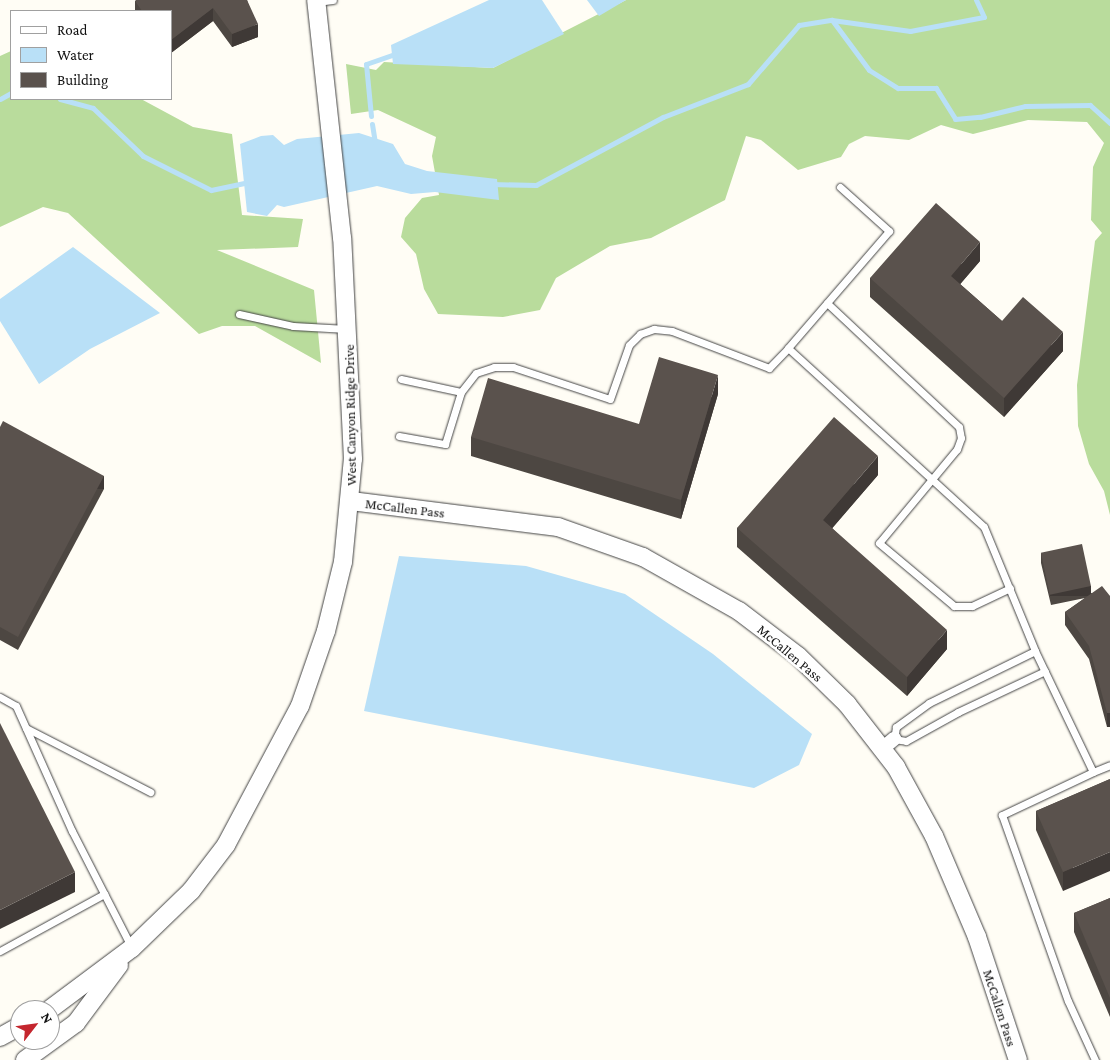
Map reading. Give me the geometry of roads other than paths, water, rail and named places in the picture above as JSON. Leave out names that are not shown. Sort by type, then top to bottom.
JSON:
[{"type":"street","name":"West Canyon Ridge Drive","points":[[60,1002],[132,948],[191,891],[226,844],[300,706],[328,623],[343,562],[351,501],[353,450],[348,329],[341,229],[323,62],[322,1]]},
{"type":"street","name":"McCallen Pass","points":[[351,501],[558,527],[643,557],[739,611],[798,656],[888,744],[896,767],[934,836],[977,937],[1018,1060]]},
{"type":"street","name":"West Canyon Ridge Drive","points":[[26,1060],[76,1023],[132,948]]},
{"type":"lane","points":[[399,436],[445,444],[461,392],[476,373],[494,368],[513,367],[610,398],[629,345],[640,334],[654,329],[672,331],[769,368],[889,231],[840,187]]},
{"type":"lane","points":[[827,303],[959,427],[961,438],[957,449],[935,480],[879,543],[954,606],[972,606],[1010,588]]},
{"type":"lane","points":[[238,314],[294,326],[348,329]]},
{"type":"lane","points":[[788,348],[935,480],[984,527],[1035,651],[1093,772]]},
{"type":"lane","points":[[401,379],[461,392]]},
{"type":"lane","points":[[888,744],[896,727],[929,703],[1035,651]]},
{"type":"lane","points":[[888,744],[906,741],[958,712],[1044,671]]},
{"type":"lane","points":[[0,697],[16,706],[104,894],[132,948]]},
{"type":"lane","points":[[25,728],[150,792]]},
{"type":"lane","points":[[1095,1060],[1068,1000],[1002,815],[1110,765]]},
{"type":"lane","points":[[0,951],[104,894]]},
{"type":"water","points":[[489,0],[542,0],[564,34],[493,68],[393,64],[391,45]]},
{"type":"water","points":[[587,0],[626,0],[599,16]]},
{"type":"water","points":[[359,133],[393,144],[405,164],[427,171],[497,179],[499,200],[435,192],[411,194],[377,186],[284,207],[277,205],[267,216],[247,212],[240,144],[261,136],[273,135],[284,145],[297,139]]},
{"type":"water","points":[[73,247],[160,313],[90,349],[39,384],[0,321],[0,299]]},
{"type":"water","points":[[399,556],[526,566],[625,594],[713,654],[812,734],[799,765],[754,788],[364,711]]},
{"type":"waterway","points":[[491,184],[536,185],[663,117],[748,84],[799,25],[832,20],[910,31],[984,17],[976,0]]},
{"type":"waterway","points":[[832,20],[869,70],[898,88],[936,88],[955,119],[980,117],[1025,106],[1090,105],[1110,123]]},
{"type":"waterway","points":[[371,116],[366,64],[398,53]]},
{"type":"waterway","points":[[0,99],[10,94]]},
{"type":"waterway","points":[[64,100],[93,108],[143,156],[211,190],[250,182]]},
{"type":"waterway","points":[[372,124],[375,144]]}]
